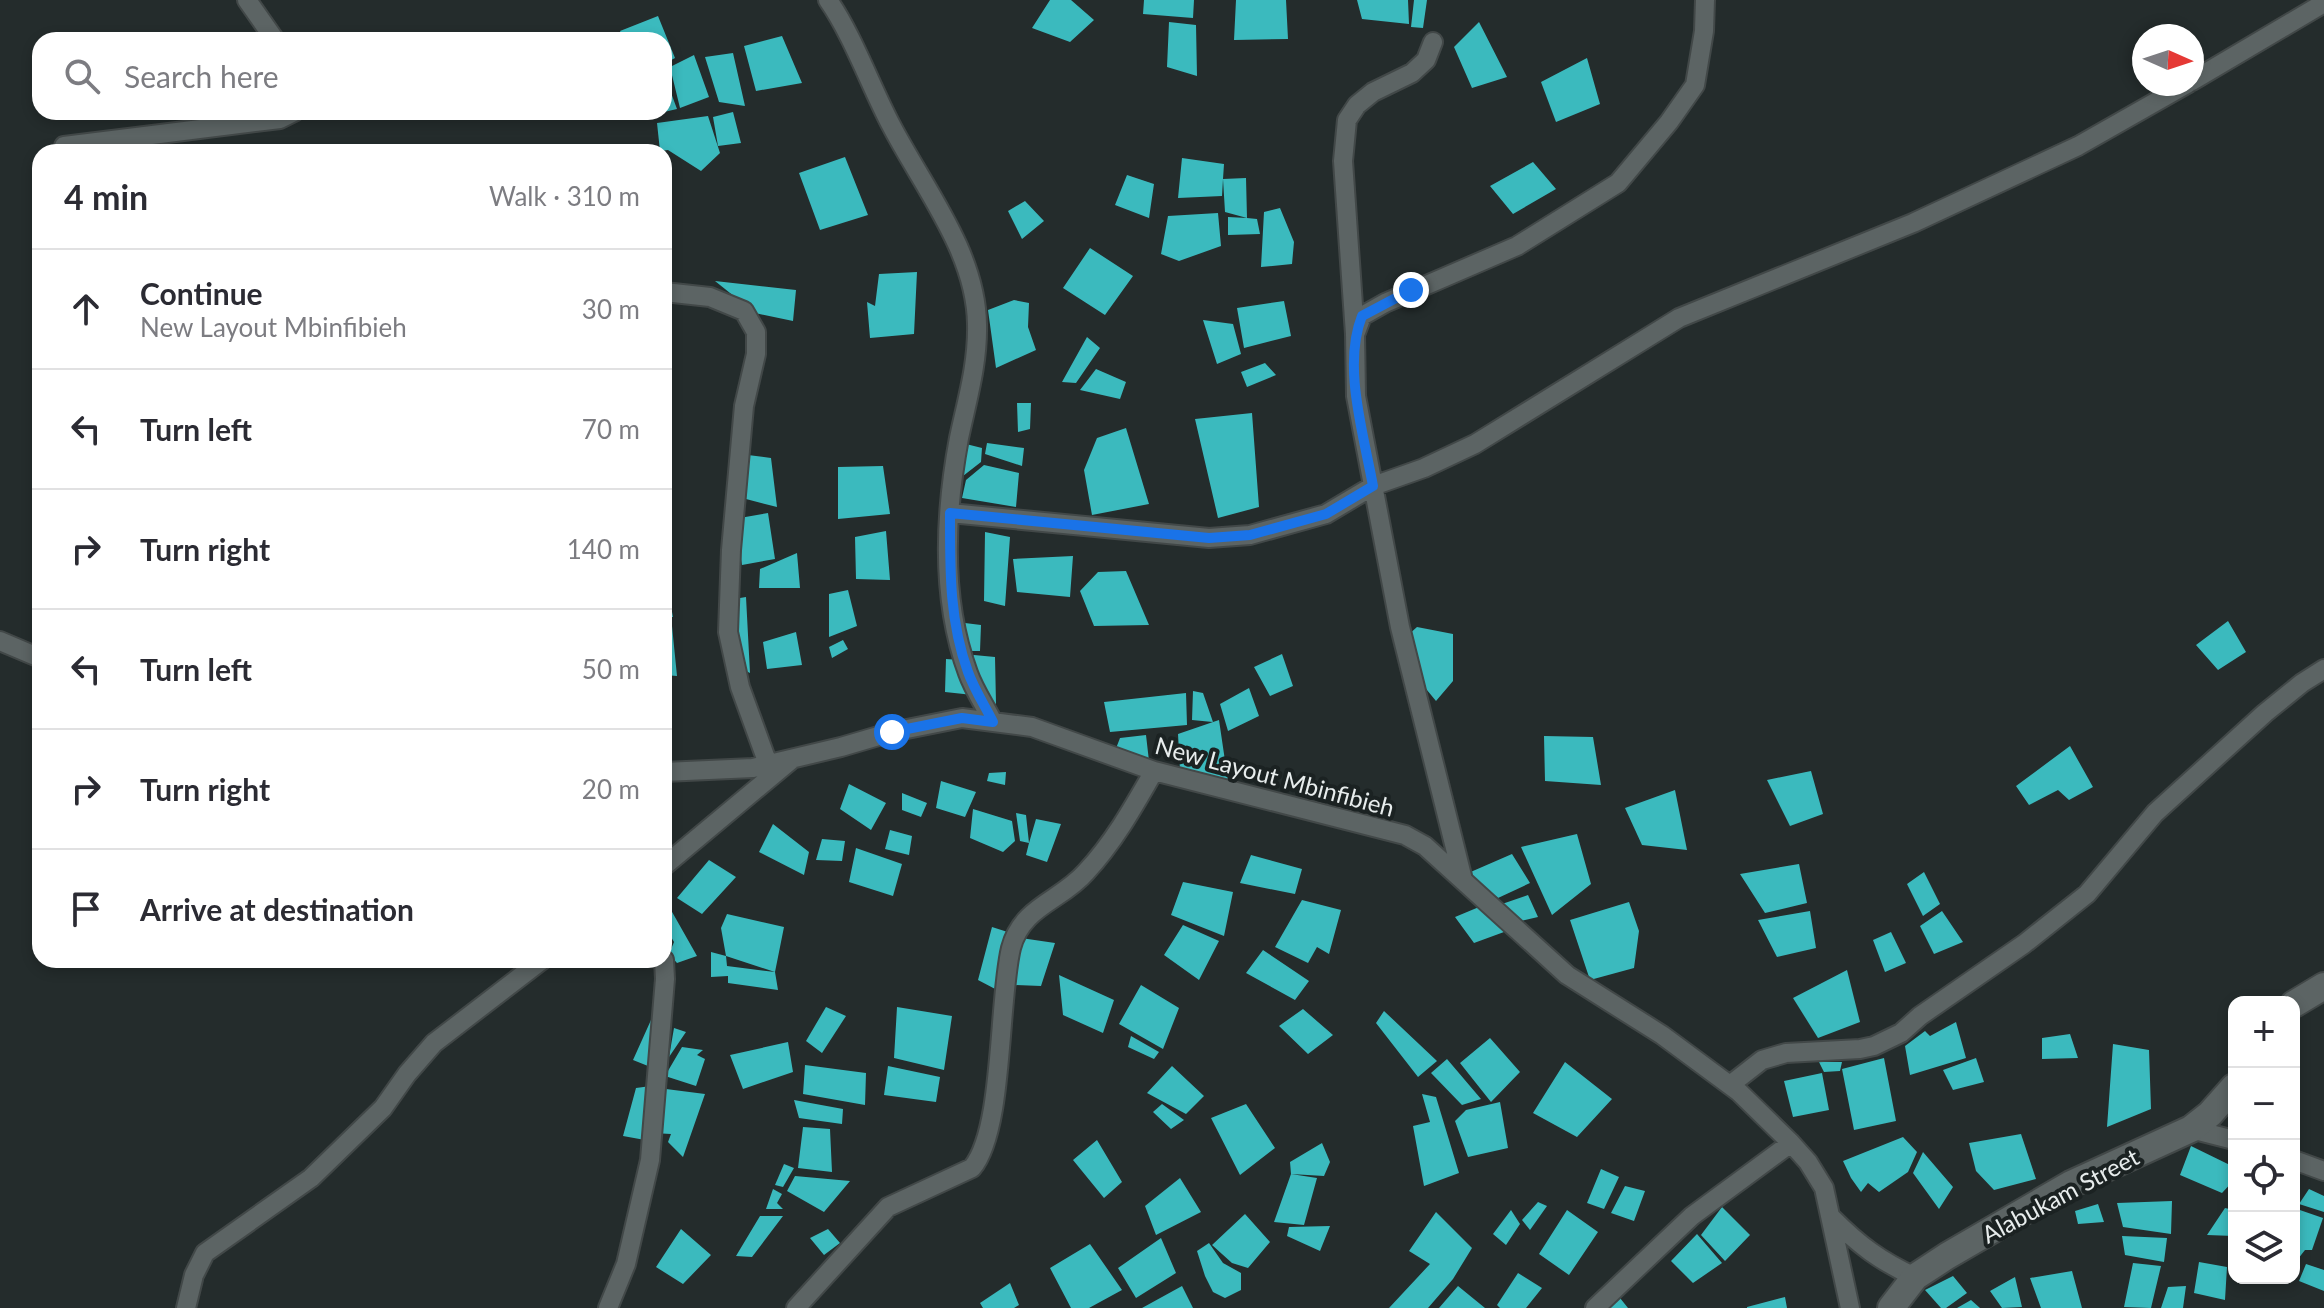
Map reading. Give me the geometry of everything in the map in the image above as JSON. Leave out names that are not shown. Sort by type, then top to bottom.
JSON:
[{"type":"street","points":[[247,0],[269,32]]},
{"type":"street","points":[[828,0],[892,127],[951,233],[968,275],[977,322],[975,370],[959,440],[950,513],[950,592],[968,674],[993,722]]},
{"type":"street","points":[[1355,334],[1362,316],[1411,290],[1517,246],[1618,183],[1669,122],[1695,85],[1704,31],[1705,0]]},
{"type":"street","points":[[2204,75],[2324,3]]},
{"type":"street","points":[[1433,42],[1426,60],[1412,73],[1373,92],[1357,105],[1347,120],[1343,161],[1355,334],[1356,396],[1400,627],[1463,880]]},
{"type":"street","points":[[950,513],[1209,538],[1250,535],[1326,514],[1373,486],[1424,468],[1475,444],[1679,318],[1913,223],[2078,146],[2167,96]]},
{"type":"street","points":[[80,144],[272,120]]},
{"type":"street","points":[[672,293],[710,297],[744,311],[756,332],[756,354],[744,406],[731,550],[728,632],[740,687],[768,764]]},
{"type":"street","points":[[0,641],[32,655]]},
{"type":"street","points":[[1730,1085],[1762,1060],[1786,1053],[1874,1046],[1901,1033],[2087,894],[2155,813],[2265,713],[2324,669]]},
{"type":"street","name":"New Layout Mbinfibieh","points":[[672,772],[753,768],[962,718],[1032,727],[1154,771],[1385,828],[1425,846],[1567,975],[1662,1035],[1730,1085],[1791,1143],[1808,1162],[1824,1188],[1850,1308]]},
{"type":"street","points":[[672,859],[793,758]]},
{"type":"street","points":[[796,1308],[888,1207],[972,1168],[980,1159],[991,1113],[1012,947],[1023,920],[1085,875],[1118,831],[1154,771]]},
{"type":"street","points":[[186,1308],[194,1275],[205,1253],[311,1178],[383,1108],[434,1043],[532,968]]},
{"type":"street","points":[[608,1308],[626,1264],[650,1160],[664,968]]},
{"type":"street","points":[[2300,1000],[2324,986]]},
{"type":"street","name":"Alabukam Street","points":[[1891,1308],[1915,1277],[1947,1256],[2071,1184],[2191,1129],[2228,1094]]},
{"type":"street","points":[[2191,1129],[2228,1138]]},
{"type":"street","points":[[1595,1308],[1692,1216],[1791,1143]]},
{"type":"street","points":[[2300,1162],[2324,1171]]},
{"type":"street","points":[[1832,1218],[1863,1248],[1890,1266],[1915,1277]]},
{"type":"building","points":[[1050,0],[1071,0],[1094,20],[1070,42],[1032,28]]},
{"type":"building","points":[[1144,0],[1194,0],[1193,18],[1143,14]]},
{"type":"building","points":[[1236,0],[1286,0],[1288,39],[1234,40]]},
{"type":"building","points":[[1357,0],[1408,0],[1409,24],[1362,19]]},
{"type":"building","points":[[1414,0],[1427,0],[1423,28],[1411,27]]},
{"type":"building","points":[[658,16],[664,32],[620,32]]},
{"type":"building","points":[[1169,22],[1196,25],[1197,76],[1167,67]]},
{"type":"building","points":[[1479,22],[1507,77],[1472,88],[1454,47]]},
{"type":"building","points":[[782,36],[802,83],[756,91],[744,46]]},
{"type":"building","points":[[733,53],[745,106],[719,102],[705,57]]},
{"type":"building","points":[[694,55],[709,97],[680,108],[672,66]]},
{"type":"building","points":[[1587,58],[1600,104],[1556,122],[1541,82]]},
{"type":"building","points":[[733,112],[741,143],[718,146],[713,117]]},
{"type":"building","points":[[708,116],[720,153],[701,171],[672,153],[672,144],[659,144],[657,123]]},
{"type":"building","points":[[845,157],[868,215],[820,230],[799,173]]},
{"type":"building","points":[[1182,158],[1224,164],[1222,196],[1178,198]]},
{"type":"building","points":[[1533,162],[1556,189],[1513,214],[1490,186]]},
{"type":"building","points":[[1127,175],[1154,184],[1149,218],[1115,205]]},
{"type":"building","points":[[1246,178],[1247,218],[1225,212],[1223,179]]},
{"type":"building","points":[[1025,201],[1044,221],[1022,239],[1008,211]]},
{"type":"building","points":[[1280,208],[1294,242],[1292,264],[1261,267],[1264,212]]},
{"type":"building","points":[[1218,213],[1221,246],[1179,261],[1161,254],[1168,216]]},
{"type":"building","points":[[1228,217],[1257,219],[1260,234],[1228,235]]},
{"type":"building","points":[[1090,248],[1133,276],[1105,315],[1063,288]]},
{"type":"building","points":[[917,272],[914,334],[870,338],[867,302],[875,306],[879,274]]},
{"type":"building","points":[[715,281],[796,290],[793,321],[755,313]]},
{"type":"building","points":[[1014,300],[1029,303],[1028,327],[1036,350],[996,368],[988,310]]},
{"type":"building","points":[[1284,301],[1291,336],[1244,348],[1237,308]]},
{"type":"building","points":[[1203,320],[1233,324],[1241,354],[1217,364]]},
{"type":"building","points":[[1087,337],[1100,348],[1076,383],[1062,382]]},
{"type":"building","points":[[1265,363],[1276,375],[1247,387],[1241,372]]},
{"type":"building","points":[[1096,369],[1126,382],[1120,399],[1080,390]]},
{"type":"building","points":[[1017,403],[1031,403],[1030,429],[1018,432]]},
{"type":"building","points":[[1252,413],[1259,507],[1218,518],[1195,419]]},
{"type":"building","points":[[1126,428],[1149,504],[1092,515],[1084,470],[1097,438]]},
{"type":"building","points":[[962,443],[982,448],[981,462],[963,476]]},
{"type":"building","points":[[987,443],[1024,448],[1022,466],[985,454]]},
{"type":"building","points":[[748,455],[771,458],[777,507],[746,499]]},
{"type":"building","points":[[984,465],[1019,473],[1016,507],[962,498],[966,480]]},
{"type":"building","points":[[883,466],[890,514],[838,519],[838,467]]},
{"type":"building","points":[[768,513],[775,559],[742,565],[734,519]]},
{"type":"building","points":[[886,531],[890,580],[856,579],[855,537]]},
{"type":"building","points":[[985,532],[1010,537],[1005,606],[984,601]]},
{"type":"building","points":[[797,553],[800,588],[759,588],[760,569]]},
{"type":"building","points":[[1073,556],[1070,597],[1017,592],[1013,559]]},
{"type":"building","points":[[1126,571],[1149,625],[1094,626],[1080,591],[1098,572]]},
{"type":"building","points":[[848,590],[857,626],[829,637],[829,594]]},
{"type":"building","points":[[746,597],[750,673],[742,669],[733,626],[734,599]]},
{"type":"building","points":[[2228,621],[2246,652],[2218,670],[2196,645]]},
{"type":"building","points":[[957,622],[981,625],[980,651],[966,651]]},
{"type":"building","points":[[672,626],[677,676],[672,676]]},
{"type":"building","points":[[1417,627],[1453,634],[1453,681],[1436,701],[1422,684],[1407,636]]},
{"type":"building","points":[[796,632],[802,665],[767,669],[763,642]]},
{"type":"building","points":[[843,640],[848,649],[832,658],[829,647]]},
{"type":"building","points":[[1282,654],[1293,686],[1270,696],[1254,667]]},
{"type":"building","points":[[974,655],[995,657],[996,704],[988,701],[968,660]]},
{"type":"building","points":[[946,659],[960,660],[973,695],[945,692]]},
{"type":"building","points":[[1249,688],[1259,716],[1228,731],[1220,704]]},
{"type":"building","points":[[1193,691],[1203,693],[1213,722],[1192,720]]},
{"type":"building","points":[[1186,693],[1187,725],[1110,732],[1104,702]]},
{"type":"building","points":[[1219,720],[1228,781],[1180,770],[1178,734]]},
{"type":"building","points":[[1146,735],[1149,761],[1115,751],[1120,738]]},
{"type":"building","points":[[1544,736],[1593,737],[1601,785],[1545,781]]},
{"type":"building","points":[[2070,746],[2093,787],[2069,800],[2058,790],[2029,805],[2016,786]]},
{"type":"building","points":[[1811,771],[1823,814],[1790,826],[1767,780]]},
{"type":"building","points":[[1006,772],[1005,785],[987,781],[989,773]]},
{"type":"building","points":[[941,781],[976,792],[965,817],[936,808]]},
{"type":"building","points":[[849,784],[886,803],[871,830],[840,809]]},
{"type":"building","points":[[1675,790],[1687,850],[1642,845],[1625,808]]},
{"type":"building","points":[[902,793],[927,803],[921,817],[902,810]]},
{"type":"building","points":[[973,809],[1012,821],[1015,841],[1003,852],[970,838]]},
{"type":"building","points":[[1016,813],[1026,815],[1029,843],[1020,841]]},
{"type":"building","points":[[1036,819],[1061,824],[1047,862],[1026,855]]},
{"type":"building","points":[[773,824],[809,852],[804,875],[759,852]]},
{"type":"building","points":[[890,830],[912,836],[909,855],[885,849]]},
{"type":"building","points":[[1577,834],[1591,884],[1552,915],[1521,847]]},
{"type":"building","points":[[822,839],[845,841],[842,861],[816,860]]},
{"type":"building","points":[[856,848],[902,864],[893,896],[849,882]]},
{"type":"building","points":[[1512,854],[1530,883],[1498,898],[1466,874]]},
{"type":"building","points":[[1251,855],[1302,869],[1295,894],[1240,883]]},
{"type":"building","points":[[709,860],[736,877],[702,914],[677,898]]},
{"type":"building","points":[[1799,864],[1807,903],[1765,913],[1740,874]]},
{"type":"building","points":[[1924,872],[1940,904],[1923,916],[1907,884]]},
{"type":"building","points":[[1183,882],[1233,892],[1224,936],[1171,915]]},
{"type":"building","points":[[1528,895],[1538,917],[1517,922],[1502,904]]},
{"type":"building","points":[[1302,900],[1341,910],[1329,954],[1317,947],[1308,963],[1275,947]]},
{"type":"building","points":[[1629,902],[1639,931],[1634,968],[1590,980],[1570,920]]},
{"type":"building","points":[[1479,907],[1504,932],[1474,943],[1455,917]]},
{"type":"building","points":[[1810,911],[1816,948],[1777,957],[1758,920]]},
{"type":"building","points":[[1942,911],[1963,942],[1934,954],[1920,926]]},
{"type":"building","points":[[672,912],[697,956],[677,963],[672,957]]},
{"type":"building","points":[[727,914],[784,927],[775,972],[726,956],[721,928]]},
{"type":"building","points":[[1183,925],[1219,941],[1199,980],[1164,955]]},
{"type":"building","points":[[992,927],[1017,935],[999,991],[978,980]]},
{"type":"building","points":[[1891,932],[1906,963],[1885,972],[1873,940]]},
{"type":"building","points":[[1021,938],[1055,943],[1041,986],[1013,985]]},
{"type":"building","points":[[1263,950],[1309,981],[1295,1000],[1246,973]]},
{"type":"building","points":[[711,952],[726,956],[727,966],[775,972],[778,990],[728,983],[728,976],[711,977]]},
{"type":"building","points":[[1847,970],[1860,1022],[1818,1038],[1793,998]]},
{"type":"building","points":[[1059,975],[1114,1000],[1103,1033],[1063,1015]]},
{"type":"building","points":[[1141,985],[1179,1008],[1163,1049],[1119,1024]]},
{"type":"building","points":[[826,1007],[846,1016],[822,1053],[806,1041]]},
{"type":"building","points":[[897,1007],[952,1016],[944,1070],[894,1058]]},
{"type":"building","points":[[1303,1009],[1333,1035],[1308,1054],[1279,1026]]},
{"type":"building","points":[[1384,1011],[1437,1061],[1418,1077],[1376,1023]]},
{"type":"building","points":[[651,1020],[653,1068],[633,1060]]},
{"type":"building","points":[[1956,1022],[1966,1058],[1910,1075],[1905,1046],[1925,1031],[1930,1036]]},
{"type":"building","points":[[674,1028],[686,1032],[669,1057]]},
{"type":"building","points":[[2070,1034],[2078,1058],[2042,1059],[2042,1038]]},
{"type":"building","points":[[1131,1036],[1159,1052],[1154,1059],[1128,1047]]},
{"type":"building","points":[[1490,1038],[1520,1072],[1491,1102],[1460,1063]]},
{"type":"building","points":[[788,1042],[793,1072],[743,1089],[730,1055]]},
{"type":"building","points":[[2113,1044],[2149,1050],[2151,1109],[2107,1127]]},
{"type":"building","points":[[682,1047],[703,1050],[697,1055],[705,1059],[696,1086],[665,1076]]},
{"type":"building","points":[[1884,1058],[1896,1121],[1854,1130],[1842,1069]]},
{"type":"building","points":[[1976,1058],[1984,1082],[1953,1090],[1943,1070]]},
{"type":"building","points":[[1447,1059],[1481,1099],[1462,1105],[1431,1073]]},
{"type":"building","points":[[1565,1062],[1612,1099],[1577,1137],[1533,1113]]},
{"type":"building","points":[[1819,1062],[1842,1062],[1840,1071],[1824,1072]]},
{"type":"building","points":[[805,1065],[866,1073],[865,1105],[803,1094]]},
{"type":"building","points":[[888,1066],[940,1077],[936,1102],[884,1095]]},
{"type":"building","points":[[1172,1066],[1204,1096],[1186,1114],[1147,1093]]},
{"type":"building","points":[[1822,1073],[1829,1110],[1793,1117],[1784,1081]]},
{"type":"building","points":[[651,1086],[645,1140],[623,1136],[636,1088]]},
{"type":"building","points":[[666,1089],[705,1094],[683,1157],[668,1142],[671,1134],[653,1133]]},
{"type":"building","points":[[1422,1094],[1436,1097],[1459,1173],[1424,1186],[1413,1126],[1430,1122]]},
{"type":"building","points":[[794,1100],[843,1109],[842,1124],[799,1118]]},
{"type":"building","points":[[1500,1102],[1508,1148],[1468,1157],[1455,1121],[1466,1110]]},
{"type":"building","points":[[1162,1104],[1184,1120],[1171,1129],[1153,1112]]},
{"type":"building","points":[[1246,1104],[1275,1148],[1240,1175],[1211,1118]]},
{"type":"building","points":[[803,1127],[830,1129],[832,1172],[798,1168]]},
{"type":"building","points":[[2021,1134],[2036,1179],[1994,1190],[1976,1171],[1969,1143]]},
{"type":"building","points":[[1903,1137],[1917,1152],[1908,1172],[1879,1192],[1868,1183],[1861,1192],[1843,1161]]},
{"type":"building","points":[[1097,1140],[1122,1182],[1104,1198],[1073,1160]]},
{"type":"building","points":[[1322,1143],[1330,1162],[1324,1176],[1291,1174],[1290,1162]]},
{"type":"building","points":[[2191,1146],[2228,1164],[2228,1186],[2222,1193],[2180,1175]]},
{"type":"building","points":[[1923,1152],[1953,1187],[1939,1209],[1913,1173]]},
{"type":"building","points":[[784,1164],[794,1168],[783,1187],[775,1185]]},
{"type":"building","points":[[1601,1169],[1619,1177],[1604,1209],[1587,1203]]},
{"type":"building","points":[[1291,1174],[1317,1178],[1304,1225],[1274,1222]]},
{"type":"building","points":[[795,1176],[850,1181],[824,1212],[787,1191]]},
{"type":"building","points":[[1180,1178],[1201,1212],[1156,1235],[1145,1206]]},
{"type":"building","points":[[1625,1186],[1645,1191],[1634,1221],[1611,1213]]},
{"type":"building","points":[[773,1189],[782,1194],[777,1203],[783,1209],[766,1209]]},
{"type":"building","points":[[2309,1189],[2324,1196],[2324,1212],[2300,1204]]},
{"type":"building","points":[[2172,1201],[2171,1234],[2123,1227],[2117,1203]]},
{"type":"building","points":[[1538,1202],[1547,1206],[1530,1230],[1522,1220]]},
{"type":"building","points":[[2098,1204],[2104,1222],[2078,1224],[2075,1211]]},
{"type":"building","points":[[1722,1207],[1750,1235],[1725,1261],[1701,1235]]},
{"type":"building","points":[[2225,1208],[2228,1209],[2228,1236],[2207,1235]]},
{"type":"building","points":[[1511,1210],[1520,1224],[1506,1245],[1493,1234]]},
{"type":"building","points":[[1567,1210],[1598,1232],[1569,1275],[1539,1254]]},
{"type":"building","points":[[2300,1210],[2323,1218],[2312,1250],[2305,1250],[2300,1256]]},
{"type":"building","points":[[1436,1212],[1472,1248],[1453,1279],[1428,1308],[1389,1308],[1430,1264],[1409,1251]]},
{"type":"building","points":[[1245,1214],[1270,1242],[1248,1268],[1232,1263],[1212,1245]]},
{"type":"building","points":[[760,1216],[783,1216],[752,1257],[736,1256]]},
{"type":"building","points":[[1330,1226],[1320,1251],[1287,1236],[1289,1227]]},
{"type":"building","points":[[681,1229],[711,1255],[683,1284],[656,1267]]},
{"type":"building","points":[[828,1229],[840,1243],[824,1255],[810,1238]]},
{"type":"building","points":[[1697,1234],[1722,1263],[1693,1283],[1671,1261]]},
{"type":"building","points":[[2122,1236],[2167,1238],[2164,1262],[2125,1255]]},
{"type":"building","points":[[1161,1238],[1176,1273],[1136,1298],[1118,1268]]},
{"type":"building","points":[[1209,1243],[1223,1263],[1241,1273],[1241,1290],[1225,1298],[1213,1292],[1197,1251]]},
{"type":"building","points":[[1090,1244],[1122,1290],[1089,1308],[1071,1308],[1050,1268]]},
{"type":"building","points":[[2199,1262],[2227,1267],[2225,1300],[2194,1293]]},
{"type":"building","points":[[2133,1263],[2161,1266],[2151,1308],[2124,1307]]},
{"type":"building","points":[[2306,1264],[2324,1270],[2324,1291],[2300,1281]]},
{"type":"building","points":[[2072,1271],[2082,1308],[2041,1308],[2030,1278]]},
{"type":"building","points":[[1518,1273],[1542,1288],[1526,1308],[1500,1308],[1497,1305]]},
{"type":"building","points":[[1953,1276],[1967,1293],[1946,1308],[1941,1308],[1925,1290]]},
{"type":"building","points":[[2015,1277],[2022,1307],[2002,1308],[1990,1291]]},
{"type":"building","points":[[1010,1283],[1019,1305],[1014,1308],[983,1308],[980,1303]]},
{"type":"building","points":[[1182,1286],[1193,1308],[1142,1308]]},
{"type":"building","points":[[1458,1286],[1485,1308],[1439,1308]]},
{"type":"building","points":[[2186,1286],[2183,1308],[2161,1308],[2168,1287]]},
{"type":"building","points":[[1785,1297],[1787,1308],[1747,1308],[1747,1307]]},
{"type":"building","points":[[1620,1298],[1628,1308],[1609,1308]]},
{"type":"building","points":[[1971,1300],[1980,1308],[1957,1308]]},
{"type":"route","points":[[892,732],[962,718],[993,722],[968,674],[956,629],[950,592],[950,513],[1209,538],[1250,535],[1326,514],[1373,486],[1356,396],[1355,334],[1362,316],[1411,290]]}]
